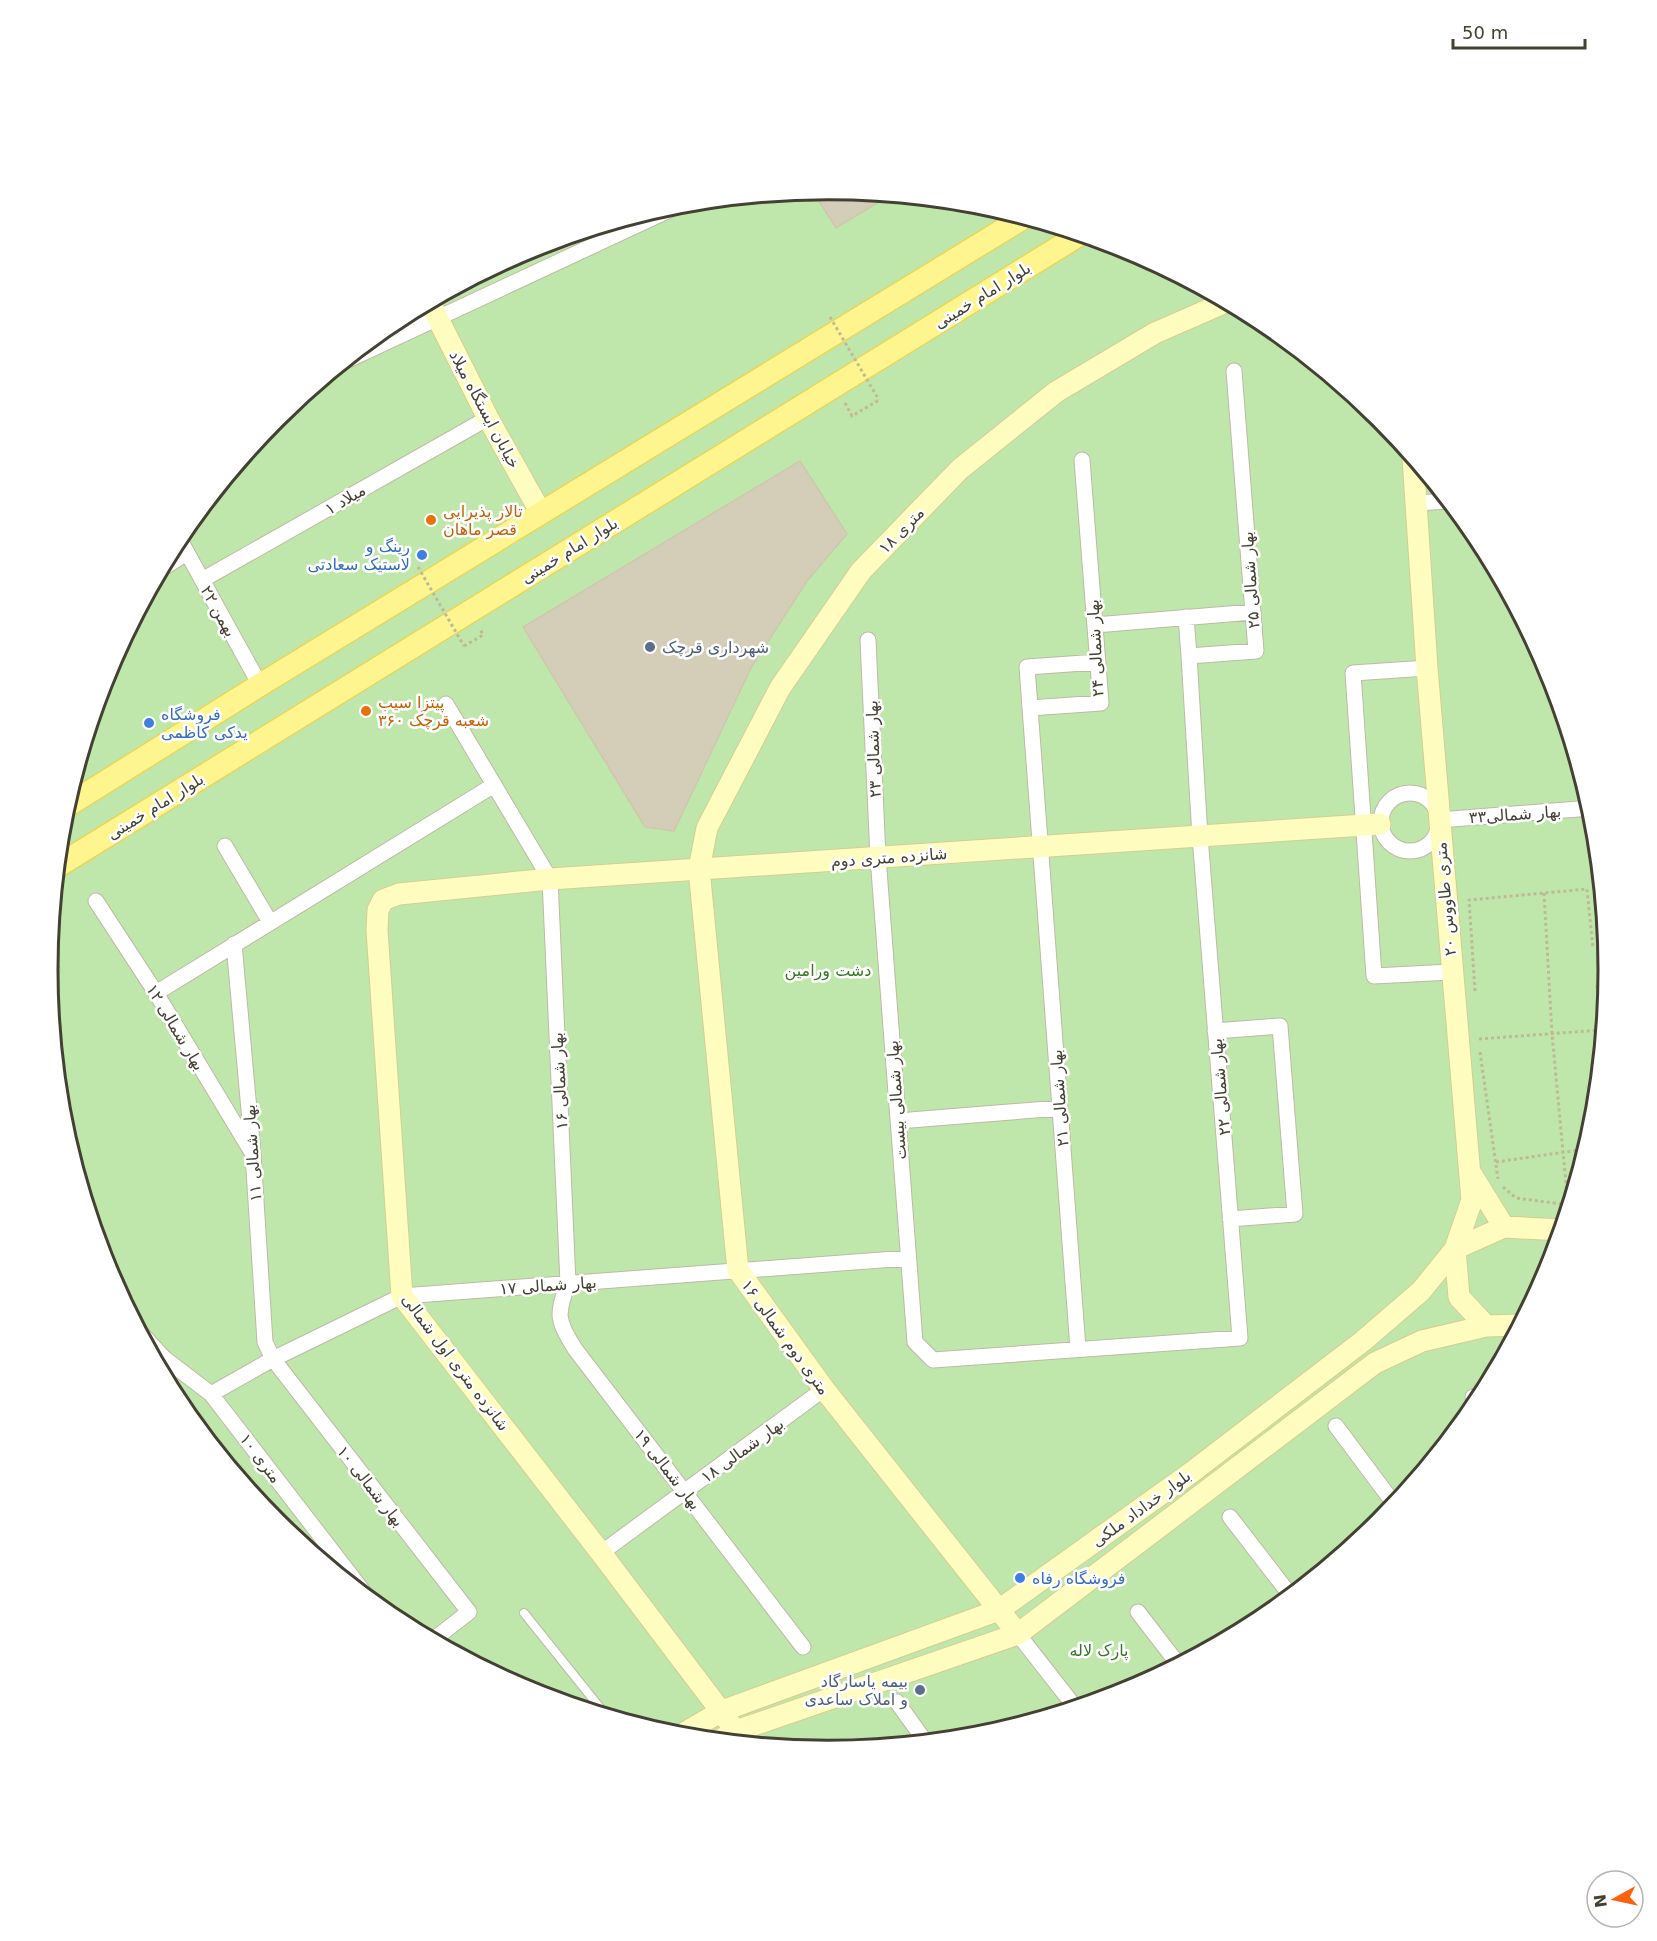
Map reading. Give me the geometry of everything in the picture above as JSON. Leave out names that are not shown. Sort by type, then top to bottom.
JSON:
[{"type":"main road","points":[[78,800],[260,685],[1014,224]]},
{"type":"main road","name":"بلوار امام خمینی","points":[[66,861],[1071,240]]},
{"type":"street","points":[[407,327],[434,311],[629,227]]},
{"type":"street","name":"۱۸ متری","points":[[699,869],[707,828],[780,688],[861,571],[960,469],[1056,392],[1155,333],[1217,306]]},
{"type":"street","name":"خیابان ایستگاه میلاد","points":[[434,311],[489,418],[542,513]]},
{"type":"street","name":"بهار شمالی ۲۵","points":[[1189,656],[1256,651],[1234,371]]},
{"type":"street","name":"میلاد ۱","points":[[202,580],[489,418]]},
{"type":"street","name":"بهار شمالی ۲۴","points":[[1030,708],[1101,703],[1082,460]]},
{"type":"street","name":"۲۰ متری طاووس","points":[[1414,472],[1451,972],[1472,1200],[1455,1250],[1459,1297],[1486,1326]]},
{"type":"street","points":[[1417,503],[1439,502]]},
{"type":"street","name":"۲۲ بهمن","points":[[185,548],[260,685]]},
{"type":"street","points":[[179,558],[187,553]]},
{"type":"street","points":[[1095,625],[1252,612]]},
{"type":"street","points":[[1186,617],[1200,836]]},
{"type":"street","name":"بهار شمالی ۲۳","points":[[868,640],[878,857]]},
{"type":"street","points":[[1040,847],[1027,667],[1098,662]]},
{"type":"street","points":[[1427,668],[1353,673],[1372,825],[1374,976],[1451,972]]},
{"type":"street","points":[[446,704],[550,879]]},
{"type":"street","points":[[156,993],[494,785]]},
{"type":"street","points":[[1407,792],[1429,799],[1436,809],[1439,820],[1438,831],[1432,842],[1423,849],[1412,852],[1400,850],[1390,844],[1372,825],[1387,803],[1396,795],[1407,792]]},
{"type":"street","name":"بهار شمالی۳۳","points":[[1439,820],[1581,809]]},
{"type":"street","name":"شانزده متری دوم","points":[[399,894],[550,879],[1372,825]]},
{"type":"street","name":"بهار شمالی ۲۲","points":[[1078,1349],[1240,1338],[1200,836]]},
{"type":"street","points":[[225,846],[270,922]]},
{"type":"street","name":"بهار شمالی ۲۱","points":[[1040,847],[1078,1349]]},
{"type":"street","name":"بهار شمالی بیست","points":[[878,857],[915,1342],[933,1360],[1078,1349]]},
{"type":"street","name":"۱۶ متری دوم شمالی","points":[[699,869],[738,1270],[824,1389],[1018,1634]]},
{"type":"street","name":"بهار شمالی ۱۶","points":[[550,879],[568,1283]]},
{"type":"street","name":"شانزده متری اول شمالی","points":[[399,894],[383,900],[378,910],[377,930],[402,1296],[722,1711],[732,1734]]},
{"type":"street","name":"بهار شمالی ۱۲","points":[[96,901],[156,993],[253,1154]]},
{"type":"street","name":"بهار شمالی ۱۱","points":[[234,944],[253,1154],[265,1342],[273,1359]]},
{"type":"street","points":[[1215,1032],[1280,1026],[1295,1214],[1230,1219]]},
{"type":"street","points":[[898,1121],[1060,1108]]},
{"type":"street","points":[[1470,1172],[1504,1227]]},
{"type":"street","name":"بلوار خداداد ملکی","points":[[692,1728],[722,1711],[999,1610],[1191,1472],[1363,1341],[1421,1292],[1455,1250],[1504,1227],[1554,1230]]},
{"type":"street","name":"بهار شمالی ۱۷","points":[[211,1394],[273,1359],[402,1296],[908,1258]]},
{"type":"street","name":"بهار شمالی ۱۹","points":[[568,1283],[559,1307],[561,1327],[575,1349],[803,1647]]},
{"type":"street","name":"بلوار خداداد ملکی","points":[[741,1735],[1018,1634],[1375,1363],[1422,1341],[1486,1326],[1511,1325]]},
{"type":"street","name":"۱۰ متری","points":[[162,1356],[211,1394],[347,1570]]},
{"type":"street","name":"بهار شمالی ۱۰","points":[[273,1359],[470,1612],[440,1635]]},
{"type":"street","name":"بهار شمالی ۱۸","points":[[601,1553],[824,1389]]},
{"type":"street","points":[[1336,1426],[1389,1497]]},
{"type":"street","points":[[1230,1517],[1286,1589]]},
{"type":"street","points":[[1138,1612],[1174,1658]]},
{"type":"street","points":[[1018,1634],[1071,1702]]},
{"type":"street","points":[[897,1702],[920,1735]]},
{"type":"lane","points":[[524,1613],[598,1705]]},
{"type":"path","points":[[830,317],[879,400],[852,416]]},
{"type":"path","points":[[418,567],[464,646],[483,634]]},
{"type":"path","points":[[1476,993],[1469,900],[1587,889],[1593,947]]},
{"type":"path","points":[[1544,893],[1552,1034],[1567,1186]]},
{"type":"path","points":[[1478,1028],[1479,1040],[1596,1030]]},
{"type":"path","points":[[1480,1052],[1499,1183],[1516,1198],[1562,1204]]},
{"type":"path","points":[[1495,1162],[1577,1150]]},
{"type":"green space","name":"دشت ورامین","points":[[828,200],[929,207],[979,215],[1076,241],[1169,280],[1214,304],[1256,330],[1336,392],[1373,426],[1439,502],[1469,543],[1519,630],[1558,723],[1572,771],[1584,820],[1597,920],[1597,1021],[1592,1071],[1584,1121],[1558,1218],[1519,1311],[1495,1356],[1469,1398],[1407,1478],[1373,1515],[1297,1581],[1256,1611],[1169,1661],[1076,1700],[1028,1714],[979,1726],[879,1739],[828,1741],[728,1734],[678,1726],[581,1700],[488,1661],[443,1637],[401,1611],[321,1549],[284,1515],[218,1439],[188,1398],[138,1311],[99,1218],[85,1170],[73,1121],[60,1021],[58,971],[65,870],[73,820],[99,723],[138,630],[162,585],[188,543],[250,463],[284,426],[360,360],[401,330],[488,280],[581,241],[629,227],[678,215],[778,202]]},
{"type":"building","points":[[818,200],[879,202],[836,228]]},
{"type":"building","name":"شهرداری قرچک","points":[[800,461],[847,534],[807,581],[751,668],[674,831],[645,827],[523,627]]},
{"type":"place","name":"تالار پذیرایی قصر ماهان","points":[[431,520]]},
{"type":"place","name":"رینگ و لاستیک سعادتی","points":[[422,555]]},
{"type":"place","name":"شهرداری قرچک","points":[[650,647]]},
{"type":"place","name":"پیتزا سیب ۳۶۰ شعبه قرچک","points":[[366,711]]},
{"type":"place","name":"فروشگاه یدکی کاظمی","points":[[149,723]]},
{"type":"place","name":"فروشگاه رفاه","points":[[1020,1578]]},
{"type":"place","name":"بیمه پاسارگاد و املاک ساعدی","points":[[920,1690]]},
{"type":"park label","name":"پارک لاله","points":[[1099,1650]]}]
